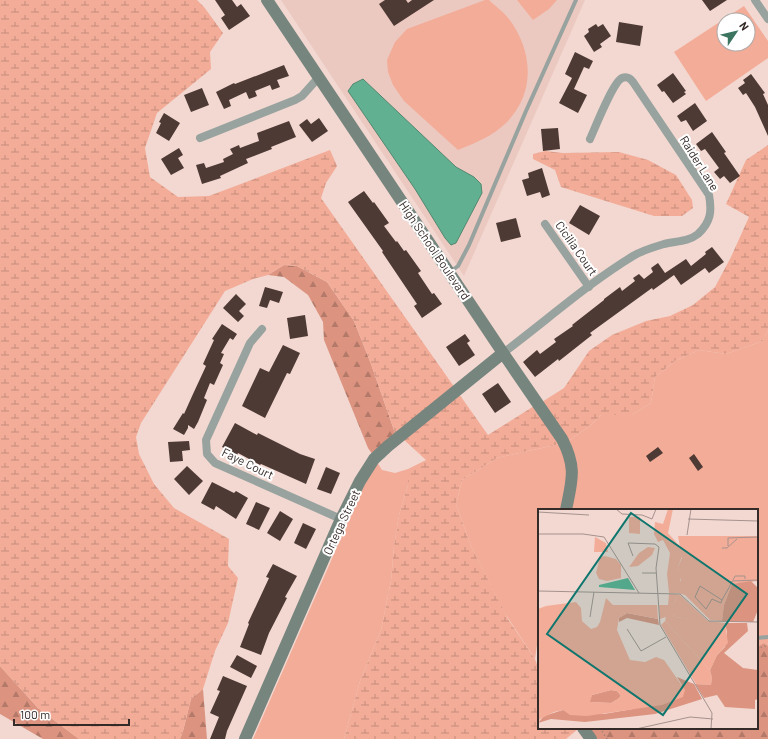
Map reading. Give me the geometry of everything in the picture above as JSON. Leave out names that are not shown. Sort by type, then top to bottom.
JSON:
[{"type":"street","name":"High School Boulevard","points":[[267,0],[562,439],[572,463],[572,476],[566,509]]},
{"type":"street","points":[[755,0],[768,19]]},
{"type":"street","points":[[200,138],[295,100],[302,96],[319,77]]},
{"type":"street","name":"Raider Lane","points":[[503,353],[608,272],[635,255],[662,245],[684,241],[694,237],[704,228],[708,221],[711,211],[709,195],[629,78],[621,78],[614,86],[590,139]]},
{"type":"street","name":"Cicilia Court","points":[[545,224],[589,287]]},
{"type":"street","name":"Faye Court","points":[[262,329],[250,343],[206,440],[207,454],[216,463],[341,519]]},
{"type":"street","name":"Ortega Street","points":[[245,739],[341,519],[360,481],[374,459],[503,353]]},
{"type":"street","points":[[584,729],[590,739]]},
{"type":"lane","points":[[449,272],[458,266],[469,245],[529,104],[576,0]]},
{"type":"lane","points":[[758,638],[768,637]]},
{"type":"path","points":[[758,649],[768,645]]},
{"type":"path","points":[[601,729],[607,739]]},
{"type":"shaded area","points":[[281,0],[585,0],[464,276]]},
{"type":"shaded area","points":[[363,79],[456,167],[474,177],[481,184],[482,193],[456,243],[451,245],[445,238],[415,189],[348,91],[353,84]]},
{"type":"green space","points":[[0,0],[197,0],[223,33],[210,52],[211,69],[157,113],[145,148],[150,177],[178,197],[209,196],[330,150],[337,166],[326,183],[321,198],[455,388],[395,433],[354,321],[327,282],[297,266],[284,265],[268,275],[253,279],[225,291],[141,423],[136,437],[139,454],[154,484],[174,508],[229,539],[228,566],[238,578],[228,623],[215,651],[203,689],[191,699],[180,739],[79,739],[38,708],[0,666]]},
{"type":"green space","points":[[485,0],[489,0],[505,14],[517,31],[527,58],[528,72],[526,85],[522,99],[516,111],[501,128],[477,142],[458,150],[404,101],[393,85],[388,72],[387,60],[395,42],[407,29]]},
{"type":"green space","points":[[517,0],[557,0],[549,9],[533,20]]},
{"type":"green space","points":[[744,6],[748,12],[735,12]]},
{"type":"green space","points":[[716,24],[716,52],[756,52],[756,24],[768,41],[768,58],[706,101],[674,52]]},
{"type":"green space","points":[[768,145],[768,330],[763,341],[726,354],[699,350],[675,361],[655,377],[651,403],[632,415],[601,415],[590,426],[568,441],[542,402],[564,388],[589,351],[612,335],[646,321],[670,316],[693,305],[715,287],[731,257],[749,217],[726,204],[746,160]]},
{"type":"green space","points":[[545,151],[563,153],[619,152],[648,160],[676,175],[692,200],[693,208],[682,216],[654,216],[561,187],[555,170],[533,159],[533,154]]},
{"type":"green space","points":[[284,265],[297,266],[327,282],[354,321],[395,433],[397,434],[373,455],[368,448],[324,340],[323,322],[308,295],[284,277],[268,275]]},
{"type":"green space","points":[[768,330],[768,646],[764,643],[758,646],[758,509],[570,509],[568,441],[590,426],[601,415],[632,415],[651,403],[655,377],[675,361],[699,350],[726,354],[763,341]]},
{"type":"green space","points":[[459,394],[488,435],[534,406],[560,444],[497,458],[462,480],[456,504],[471,546],[508,619],[535,659],[538,667],[538,729],[578,729],[566,739],[344,739],[360,681],[381,630],[391,581],[394,546],[399,515],[408,485],[408,469],[426,460],[403,439]]},
{"type":"green space","points":[[560,444],[568,464],[562,509],[538,509],[538,638],[535,659],[504,612],[471,546],[456,504],[462,480],[497,458]]},
{"type":"green space","points":[[377,462],[382,470],[395,473],[408,469],[408,485],[399,515],[394,546],[391,581],[381,630],[360,681],[344,739],[253,739],[369,474]]},
{"type":"green space","points":[[764,643],[768,646],[768,739],[596,739],[589,729],[758,729],[758,646]]},
{"type":"green space","points":[[0,666],[38,708],[79,739],[43,739],[0,714]]},
{"type":"green space","points":[[203,689],[207,739],[180,739],[191,699]]},
{"type":"building","points":[[215,0],[232,0],[237,7],[241,4],[250,16],[229,30],[221,18],[225,15]]},
{"type":"building","points":[[385,0],[406,0],[408,3],[412,0],[434,0],[394,26],[379,4]]},
{"type":"building","points":[[702,0],[727,0],[710,11]]},
{"type":"building","points":[[619,22],[643,26],[640,46],[616,42]]},
{"type":"building","points":[[596,24],[598,27],[603,24],[611,36],[600,44],[602,47],[594,52],[584,36],[589,32],[588,29]]},
{"type":"building","points":[[575,52],[593,61],[589,69],[584,67],[574,89],[587,95],[578,113],[559,103],[572,78],[565,74]]},
{"type":"building","points":[[284,65],[289,76],[277,80],[280,87],[272,90],[270,85],[255,91],[257,96],[249,99],[246,92],[229,100],[231,106],[224,109],[216,92],[234,83],[235,84]]},
{"type":"building","points":[[673,73],[686,91],[684,92],[686,94],[673,103],[664,91],[662,92],[657,85]]},
{"type":"building","points":[[751,74],[765,93],[763,94],[768,105],[768,136],[755,107],[746,93],[743,95],[738,88],[745,83],[743,80]]},
{"type":"building","points":[[202,88],[209,105],[191,112],[184,95]]},
{"type":"building","points":[[695,103],[707,121],[693,131],[686,120],[681,122],[677,116]]},
{"type":"building","points":[[164,113],[180,123],[169,141],[156,133],[161,123],[159,122]]},
{"type":"building","points":[[319,118],[328,131],[312,142],[299,125],[307,119],[311,124]]},
{"type":"building","points":[[289,121],[296,137],[271,147],[272,149],[246,159],[248,163],[220,176],[221,178],[202,184],[196,165],[204,163],[206,168],[224,162],[223,159],[233,154],[230,149],[239,145],[240,148],[259,141],[257,133]]},
{"type":"building","points":[[558,128],[560,149],[543,151],[541,129]]},
{"type":"building","points":[[712,132],[740,176],[730,183],[724,176],[720,179],[714,172],[719,168],[705,149],[701,151],[696,144]]},
{"type":"building","points":[[179,148],[183,155],[178,158],[184,168],[171,175],[161,159]]},
{"type":"building","points":[[542,168],[550,195],[542,198],[540,192],[527,196],[522,180],[529,178],[528,173]]},
{"type":"building","points":[[364,191],[389,223],[384,226],[404,251],[406,250],[421,271],[418,273],[432,294],[434,293],[442,304],[422,318],[414,306],[417,304],[382,252],[383,251],[348,202]]},
{"type":"building","points":[[580,205],[600,216],[589,235],[569,223]]},
{"type":"building","points":[[516,218],[521,237],[501,242],[496,223]]},
{"type":"building","points":[[712,247],[724,262],[709,273],[705,268],[681,285],[674,275],[653,290],[652,288],[590,333],[592,335],[559,361],[558,359],[535,377],[523,362],[537,350],[540,354],[556,342],[554,339],[573,326],[572,325],[620,287],[622,291],[635,281],[633,278],[639,274],[644,279],[653,272],[651,268],[658,263],[665,273],[686,259],[691,266]]},
{"type":"building","points":[[265,287],[283,292],[279,303],[270,300],[267,308],[259,306]]},
{"type":"building","points":[[236,294],[246,304],[239,311],[244,316],[238,322],[223,308]]},
{"type":"building","points":[[305,315],[308,336],[290,339],[287,318]]},
{"type":"building","points":[[222,324],[237,334],[233,340],[230,338],[221,353],[224,354],[220,363],[223,365],[214,385],[210,383],[204,398],[207,400],[198,422],[194,429],[188,425],[184,435],[173,429],[183,413],[184,414],[206,366],[203,364],[214,340],[212,339]]},
{"type":"building","points":[[465,334],[470,341],[467,343],[475,355],[459,366],[446,347]]},
{"type":"building","points":[[283,345],[300,353],[290,374],[287,373],[265,418],[242,406],[260,368],[269,372]]},
{"type":"building","points":[[498,383],[511,402],[495,413],[482,394]]},
{"type":"building","points":[[235,423],[257,435],[258,433],[300,454],[315,459],[306,484],[261,464],[260,465],[238,453],[237,455],[222,447]]},
{"type":"building","points":[[189,441],[190,450],[182,451],[183,461],[170,462],[168,442]]},
{"type":"building","points":[[658,447],[663,453],[650,462],[646,456]]},
{"type":"building","points":[[694,454],[703,467],[698,471],[689,458]]},
{"type":"building","points":[[187,466],[203,481],[189,495],[174,479]]},
{"type":"building","points":[[326,467],[340,473],[331,494],[317,489]]},
{"type":"building","points":[[212,482],[234,493],[236,491],[248,498],[236,519],[216,506],[214,510],[201,503]]},
{"type":"building","points":[[256,502],[270,508],[259,530],[246,524]]},
{"type":"building","points":[[280,511],[293,519],[280,541],[267,533]]},
{"type":"building","points":[[303,523],[316,529],[306,549],[294,543]]},
{"type":"building","points":[[273,564],[297,576],[285,597],[287,598],[269,633],[261,655],[240,647],[249,624],[248,623],[269,578],[266,577]]},
{"type":"building","points":[[237,655],[257,666],[251,678],[230,667]]},
{"type":"building","points":[[223,676],[247,686],[227,731],[225,739],[210,739],[219,717],[210,713],[220,691],[217,690]]}]
